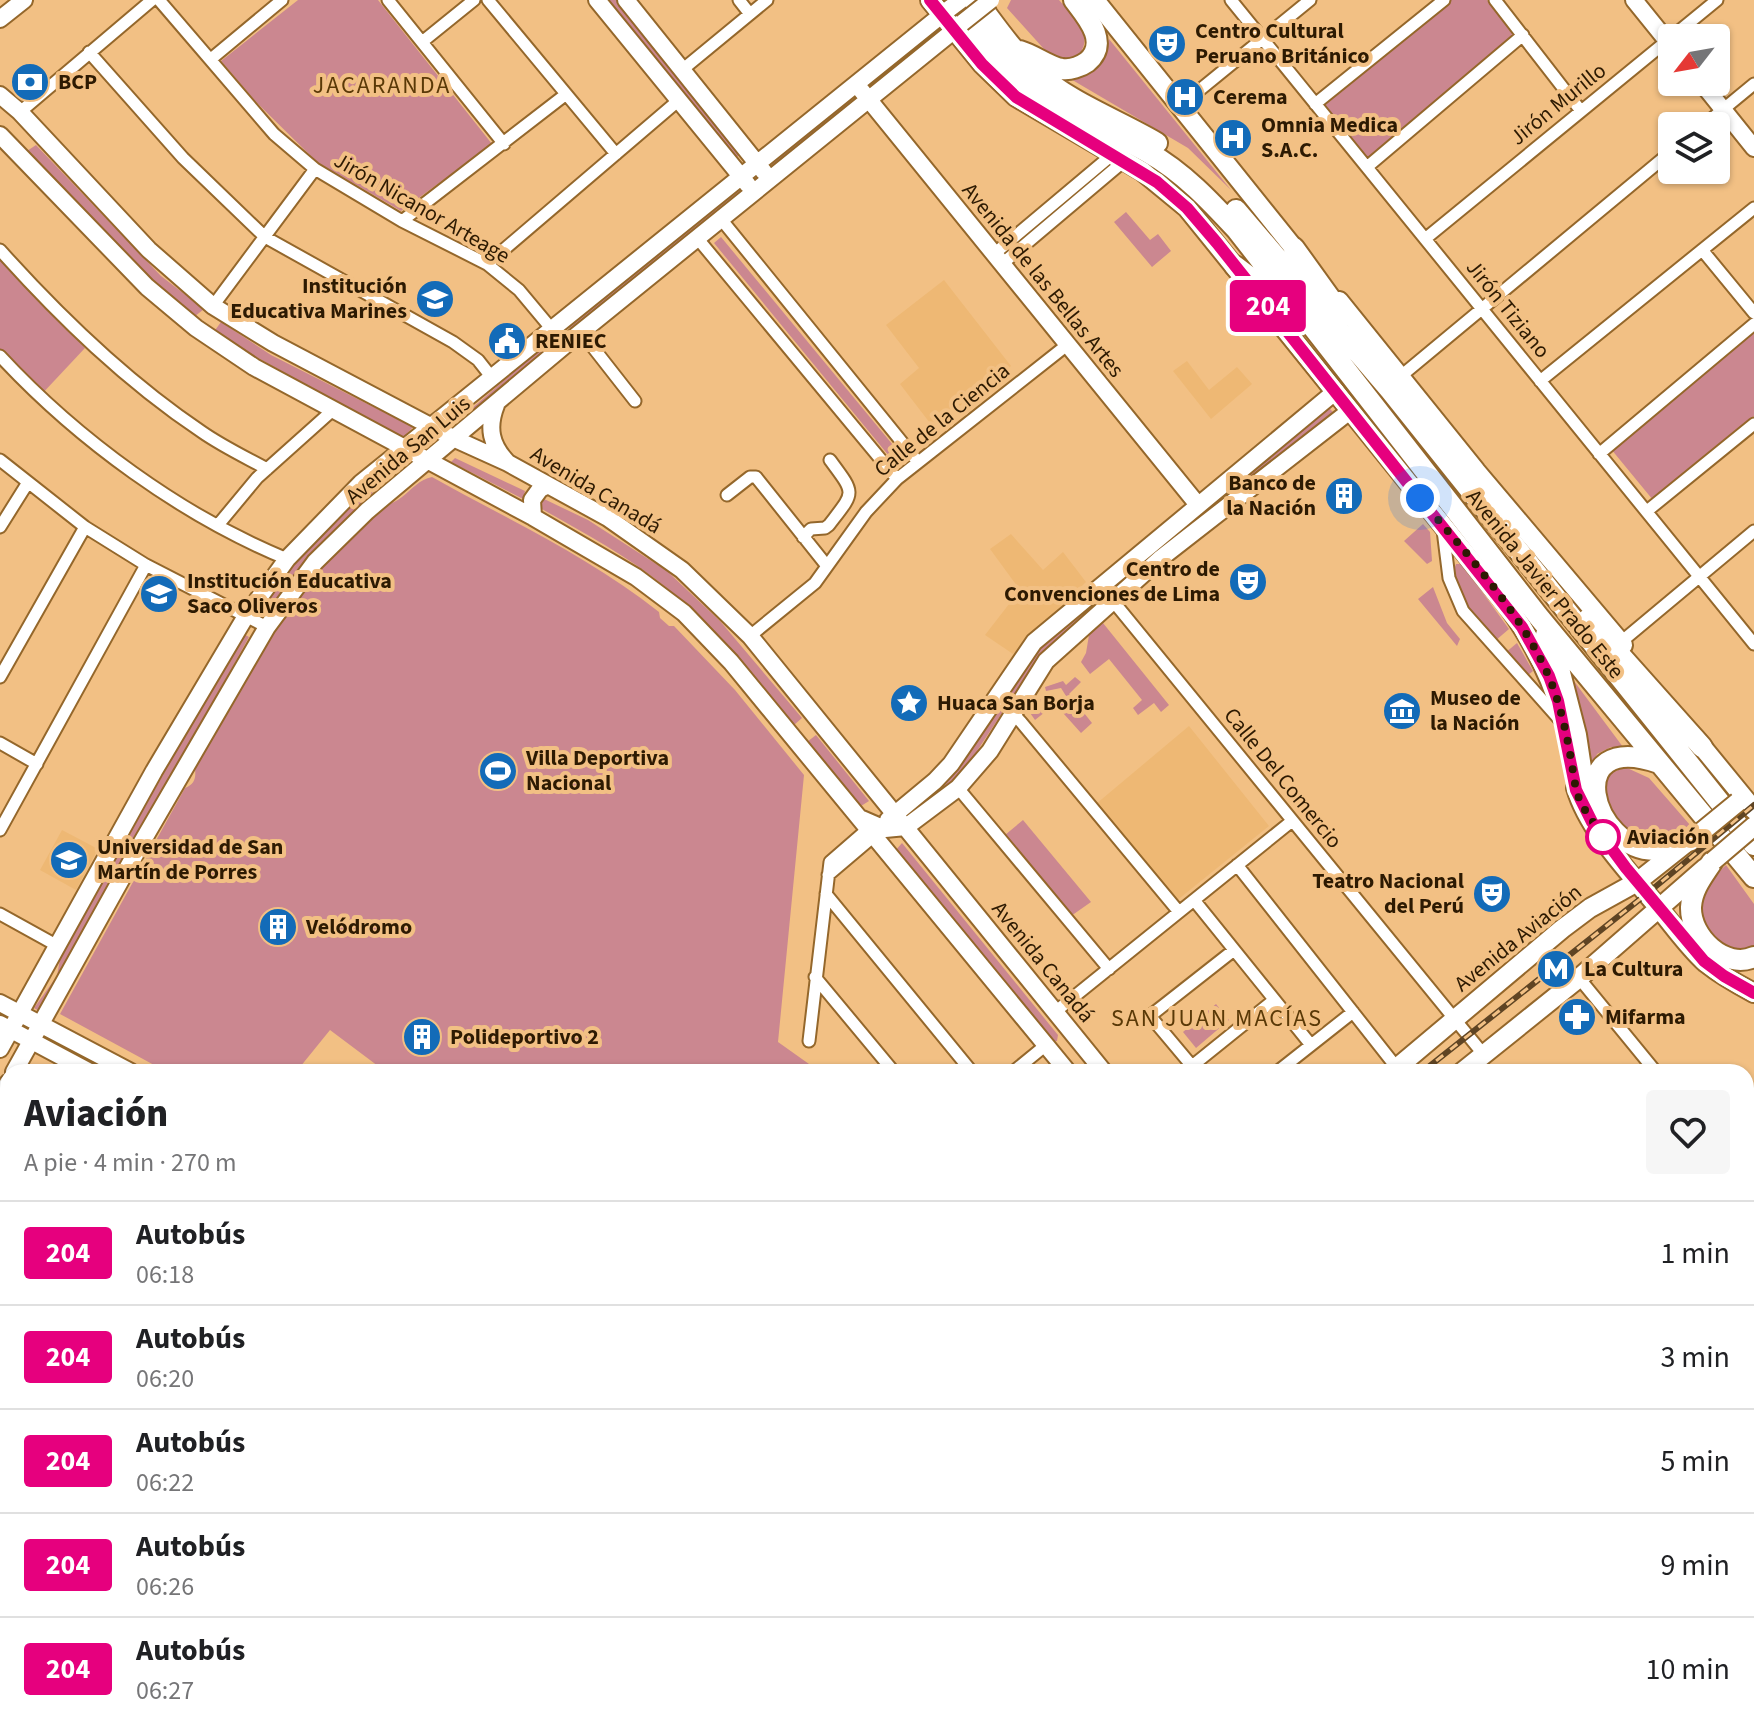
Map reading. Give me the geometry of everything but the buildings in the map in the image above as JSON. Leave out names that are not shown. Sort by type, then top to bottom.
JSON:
[{"type":"highway","name":"Avenida Javier Prado Este","points":[[976,0],[1012,47],[1038,74],[1165,147],[1223,196],[1395,383],[1485,512],[1754,845]]},
{"type":"highway","points":[[1012,47],[1059,69],[1073,69],[1086,63],[1097,47],[1096,35],[1091,22],[1074,0]]},
{"type":"highway","name":"Avenida Javier Prado Este","points":[[954,13],[1028,87],[1050,102],[1152,154],[1185,179],[1237,230],[1538,616],[1754,877]]},
{"type":"highway","points":[[1294,248],[1395,383]]},
{"type":"highway","points":[[1235,266],[1268,291],[1411,463],[1426,473]]},
{"type":"highway","points":[[1485,512],[1510,532],[1702,747]]},
{"type":"highway","points":[[1538,616],[1557,661],[1567,698],[1592,822]]},
{"type":"highway","points":[[1660,764],[1638,756],[1613,759],[1596,777],[1593,790],[1597,804],[1609,825],[1634,845],[1656,850],[1692,839]]},
{"type":"highway","points":[[1713,861],[1694,892],[1691,910],[1696,927],[1723,957],[1740,961],[1754,957]]},
{"type":"main road","points":[[0,19],[24,0]]},
{"type":"main road","points":[[597,0],[754,193]]},
{"type":"main road","points":[[626,0],[771,179]]},
{"type":"main road","name":"Avenida Javier Prado Este","points":[[930,0],[954,13],[982,64],[1016,97],[1157,182],[1187,208],[1522,627],[1549,676],[1565,726],[1576,790],[1592,822],[1637,882],[1704,961],[1754,993]]},
{"type":"main road","name":"Avenida San Luis","points":[[0,1049],[5,1027],[19,1013],[154,771],[246,616],[287,559],[361,483],[855,83],[954,13],[991,0]]},
{"type":"main road","points":[[1095,0],[1294,248]]},
{"type":"main road","points":[[1634,0],[1658,29]]},
{"type":"main road","name":"Avenida San Luis","points":[[18,1064],[267,627],[315,562],[341,535],[565,345],[867,98],[954,13]]},
{"type":"main road","name":"Avenida de las Bellas Artes","points":[[855,83],[1198,505]]},
{"type":"main road","name":"Avenida Canadá","points":[[0,95],[20,112],[149,250],[213,306],[273,343],[455,439],[508,463],[608,518],[682,570],[750,636],[1097,1064]]},
{"type":"main road","points":[[1712,96],[1754,148]]},
{"type":"main road","points":[[23,156],[19,143],[28,133],[40,134]]},
{"type":"main road","points":[[0,135],[147,287],[196,328],[254,367],[533,517],[636,577],[684,613],[731,662],[871,828],[887,852],[1062,1064]]},
{"type":"main road","points":[[196,328],[210,321],[213,306]]},
{"type":"main road","name":"Avenida Javier Prado Este","points":[[1395,383],[1476,471],[1621,642],[1702,747],[1747,799]]},
{"type":"main road","points":[[871,828],[935,781],[951,764],[1034,642],[1336,391]]},
{"type":"main road","points":[[496,405],[490,426],[491,436],[497,451],[508,463]]},
{"type":"main road","points":[[871,828],[906,827],[958,788],[976,771],[1046,661],[1173,549],[1351,410]]},
{"type":"main road","points":[[1285,433],[1297,442],[1299,450]]},
{"type":"main road","points":[[533,517],[532,500],[540,489],[548,485]]},
{"type":"main road","points":[[792,736],[804,736],[810,732],[815,717]]},
{"type":"main road","name":"Avenida Aviación","points":[[1401,1064],[1590,908],[1637,882],[1747,799]]},
{"type":"main road","points":[[1472,1064],[1579,978],[1754,826]]},
{"type":"main road","points":[[0,1003],[116,1064]]},
{"type":"main road","points":[[5,1027],[75,1064]]},
{"type":"main road","points":[[1048,1048],[1064,1045],[1069,1030]]},
{"type":"main road","points":[[1072,1064],[1074,1058],[1080,1055],[1092,1058]]},
{"type":"street","points":[[20,112],[152,0]]},
{"type":"street","name":"Jirón Nicanor Arteage","points":[[159,0],[274,134],[315,169],[402,221],[487,264],[519,290],[565,345]]},
{"type":"street","points":[[211,59],[282,0]]},
{"type":"street","points":[[388,0],[504,144]]},
{"type":"street","points":[[422,42],[474,0]]},
{"type":"street","points":[[488,0],[616,154]]},
{"type":"street","points":[[739,0],[750,14]]},
{"type":"street","points":[[682,70],[767,0]]},
{"type":"street","name":"Jirón Tiziano","points":[[1231,0],[1754,644]]},
{"type":"street","points":[[1180,106],[1310,0]]},
{"type":"street","points":[[1315,104],[1444,0]]},
{"type":"street","points":[[1495,0],[1581,111]]},
{"type":"street","name":"Jirón Murillo","points":[[1691,24],[1717,0]]},
{"type":"street","points":[[1367,167],[1523,35]]},
{"type":"street","points":[[89,52],[183,158],[265,237],[453,342],[478,360],[493,379]]},
{"type":"street","name":"Jirón Murillo","points":[[1425,239],[1581,111],[1658,53]]},
{"type":"street","points":[[1720,112],[1754,84]]},
{"type":"street","points":[[402,221],[565,95]]},
{"type":"street","points":[[487,264],[679,100]]},
{"type":"street","points":[[998,259],[1119,158]]},
{"type":"street","points":[[1395,383],[1481,307],[1658,162]]},
{"type":"street","points":[[213,306],[315,169]]},
{"type":"street","points":[[1540,381],[1754,208]]},
{"type":"street","points":[[721,219],[918,462]]},
{"type":"street","points":[[698,239],[897,479]]},
{"type":"street","points":[[0,250],[89,343],[141,387],[203,434],[267,469]]},
{"type":"street","points":[[1703,251],[1754,313]]},
{"type":"street","points":[[1599,454],[1754,324]]},
{"type":"street","points":[[581,332],[635,401]]},
{"type":"street","name":"Calle de la Ciencia","points":[[750,636],[815,583],[866,512],[897,479],[1067,345]]},
{"type":"street","points":[[0,356],[24,383],[71,425],[175,502],[287,559]]},
{"type":"street","points":[[218,525],[267,469],[334,409]]},
{"type":"street","points":[[1647,511],[1754,424]]},
{"type":"street","points":[[0,460],[85,527],[146,565],[267,627]]},
{"type":"street","points":[[803,537],[811,529],[829,525],[849,499],[851,491],[848,484],[830,460]]},
{"type":"street","points":[[727,495],[750,477],[756,477],[827,566]]},
{"type":"street","points":[[0,527],[27,484]]},
{"type":"street","points":[[1442,525],[1449,578],[1463,611],[1565,726]]},
{"type":"street","points":[[0,677],[85,527]]},
{"type":"street","points":[[1621,642],[1754,531]]},
{"type":"street","points":[[0,830],[146,565]]},
{"type":"street","name":"Calle Del Comercio","points":[[1113,601],[1484,1055]]},
{"type":"street","points":[[997,696],[1179,912]]},
{"type":"street","points":[[0,743],[37,764]]},
{"type":"street","points":[[958,788],[1109,969]]},
{"type":"street","points":[[1055,1012],[1292,821]]},
{"type":"street","points":[[809,1041],[830,862],[871,828]]},
{"type":"street","points":[[1237,865],[1353,1012],[1390,1064]]},
{"type":"street","points":[[826,894],[965,1064]]},
{"type":"street","points":[[1194,900],[1311,1045]]},
{"type":"street","points":[[0,914],[56,945]]},
{"type":"street","points":[[1191,1064],[1150,1016],[1234,950]]},
{"type":"street","points":[[815,977],[887,1064]]},
{"type":"street","points":[[1579,978],[1649,1064]]},
{"type":"street","points":[[1201,1064],[1274,1000]]},
{"type":"street","points":[[1287,1064],[1353,1012]]},
{"type":"street","points":[[1025,1064],[1048,1048]]},
{"type":"shaded area","points":[[298,0],[378,0],[492,144],[401,211],[317,162],[256,102],[221,61]]},
{"type":"shaded area","points":[[606,0],[617,0],[741,153],[736,158]]},
{"type":"shaded area","points":[[1011,0],[1059,0],[1082,28],[1084,44],[1081,52],[1074,60],[1053,59],[1007,8]]},
{"type":"shaded area","points":[[1451,0],[1487,0],[1516,36],[1367,160],[1322,104]]},
{"type":"shaded area","points":[[1109,39],[1231,190],[1188,148],[1069,78],[1106,48]]},
{"type":"shaded area","points":[[847,99],[853,106],[777,169],[770,162]]},
{"type":"shaded area","points":[[36,145],[161,276],[204,309],[194,317],[148,279],[27,151]]},
{"type":"shaded area","points":[[739,187],[746,194],[574,334],[568,326]]},
{"type":"shaded area","points":[[1126,212],[1150,240],[1158,234],[1171,251],[1152,267],[1114,222]]},
{"type":"shaded area","points":[[721,237],[902,456],[894,462],[714,243]]},
{"type":"shaded area","points":[[0,257],[85,348],[40,396],[0,352]]},
{"type":"shaded area","points":[[944,280],[1011,366],[933,427],[900,384],[919,368],[886,325]]},
{"type":"shaded area","points":[[221,322],[271,355],[413,427],[403,438],[213,333]]},
{"type":"shaded area","points":[[1754,329],[1754,416],[1653,500],[1611,449]]},
{"type":"shaded area","points":[[546,344],[551,351],[459,427],[455,423]]},
{"type":"shaded area","points":[[1187,361],[1209,390],[1237,367],[1252,384],[1211,419],[1173,371]]},
{"type":"shaded area","points":[[1327,406],[1335,414],[1130,577],[1125,572]]},
{"type":"shaded area","points":[[455,458],[525,491],[523,499],[451,462]]},
{"type":"shaded area","points":[[393,462],[404,466],[374,488],[371,497],[313,557],[266,622],[252,614],[292,561]]},
{"type":"shaded area","name":"Villa Deportiva Nacional","points":[[432,477],[577,556],[659,612],[660,618],[669,626],[674,626],[735,690],[804,775],[778,1042],[809,1064],[375,1064],[330,1030],[302,1064],[152,1064],[60,1014],[185,788],[194,780],[195,768],[280,618],[314,575],[353,534],[386,506]]},
{"type":"shaded area","points":[[542,498],[588,520],[667,571],[720,621],[802,718],[794,725],[718,639],[669,590],[623,556],[540,508]]},
{"type":"shaded area","points":[[1423,524],[1430,532],[1432,561],[1427,564],[1404,541]]},
{"type":"shaded area","points":[[1011,534],[1043,570],[1063,552],[1086,582],[1013,654],[985,635],[1020,590],[990,549]]},
{"type":"shaded area","points":[[1456,564],[1462,564],[1509,629],[1495,641],[1460,594],[1454,573]]},
{"type":"shaded area","points":[[1433,587],[1447,623],[1460,639],[1457,646],[1418,599]]},
{"type":"shaded area","points":[[1097,597],[1100,601],[1060,638],[1027,675],[958,780],[914,813],[911,808],[1037,649]]},
{"type":"shaded area","points":[[1103,623],[1169,705],[1161,712],[1154,703],[1138,715],[1133,708],[1142,700],[1109,659],[1090,674],[1081,662],[1089,635]]},
{"type":"shaded area","points":[[242,633],[249,637],[42,1013],[34,1008],[57,976],[60,959]]},
{"type":"shaded area","points":[[1517,643],[1533,671],[1527,676],[1505,653]]},
{"type":"shaded area","points":[[1565,669],[1623,747],[1611,747],[1597,754],[1588,776]]},
{"type":"shaded area","points":[[1075,677],[1081,682],[1069,694],[1092,723],[1081,733],[1055,704],[1035,720],[1028,710],[1037,699],[1061,700],[1066,696],[1061,688],[1046,691],[1045,687],[1063,681],[1066,685]]},
{"type":"shaded area","points":[[1189,726],[1269,826],[1175,902],[1096,804]]},
{"type":"shaded area","points":[[816,735],[869,801],[861,806],[807,742]]},
{"type":"shaded area","points":[[1625,767],[1649,778],[1690,825],[1660,839],[1648,840],[1629,831],[1600,798],[1605,776]]},
{"type":"shaded area","points":[[1023,820],[1091,902],[1071,916],[1005,835]]},
{"type":"shaded area","name":"Universidad de San Martín de Porres","points":[[62,830],[98,849],[76,890],[40,870]]},
{"type":"shaded area","points":[[902,843],[1058,1035],[1057,1041],[1050,1042],[895,851]]},
{"type":"shaded area","points":[[1726,865],[1754,904],[1754,949],[1734,954],[1708,933],[1700,915],[1702,896],[1712,879]]},
{"type":"shaded area","points":[[1216,1004],[1229,1020],[1196,1048],[1183,1032]]},
{"type":"shaded area","points":[[42,1028],[112,1064],[79,1064],[35,1041]]},
{"type":"railway","points":[[1432,1064],[1754,805]]},
{"type":"bus line","name":"204","points":[[930,0],[982,64],[1016,97],[1142,171],[1187,208],[1217,243],[1522,627],[1549,676],[1558,701],[1576,790],[1592,822],[1704,961],[1754,993]]},
{"type":"place","name":"Centro Cultural Peruano Británico","points":[[1167,44]]},
{"type":"place","name":"BCP","points":[[30,82]]},
{"type":"place","name":"Cerema","points":[[1185,97]]},
{"type":"place","name":"Omnia Medica S.A.C.","points":[[1233,138]]},
{"type":"place","name":"Institución Educativa Marines","points":[[435,299]]},
{"type":"place","name":"RENIEC","points":[[507,341]]},
{"type":"place","name":"Banco de la Nación","points":[[1344,496]]},
{"type":"place","name":"Centro de Convenciones de Lima","points":[[1248,582]]},
{"type":"place","name":"Institución Educativa Saco Oliveros","points":[[159,594]]},
{"type":"place","name":"Huaca San Borja","points":[[909,703]]},
{"type":"place","name":"Museo de la Nación","points":[[1402,711]]},
{"type":"place","name":"Villa Deportiva Nacional","points":[[498,771]]},
{"type":"place","name":"Aviación","points":[[1603,837]]},
{"type":"place","name":"Universidad de San Martín de Porres","points":[[69,860]]},
{"type":"place","name":"Teatro Nacional del Perú","points":[[1492,894]]},
{"type":"place","name":"Velódromo","points":[[278,927]]},
{"type":"place","name":"La Cultura","points":[[1556,969]]},
{"type":"place","name":"Mifarma","points":[[1577,1017]]},
{"type":"place","name":"Polideportivo 2","points":[[422,1037]]},
{"type":"district","name":"JACARANDA","points":[[382,85]]},
{"type":"district","name":"SAN JUAN MACÍAS","points":[[1217,1018]]},
{"type":"route","points":[[1420,498],[1508,606],[1537,653],[1558,701],[1581,804],[1603,837]]}]
